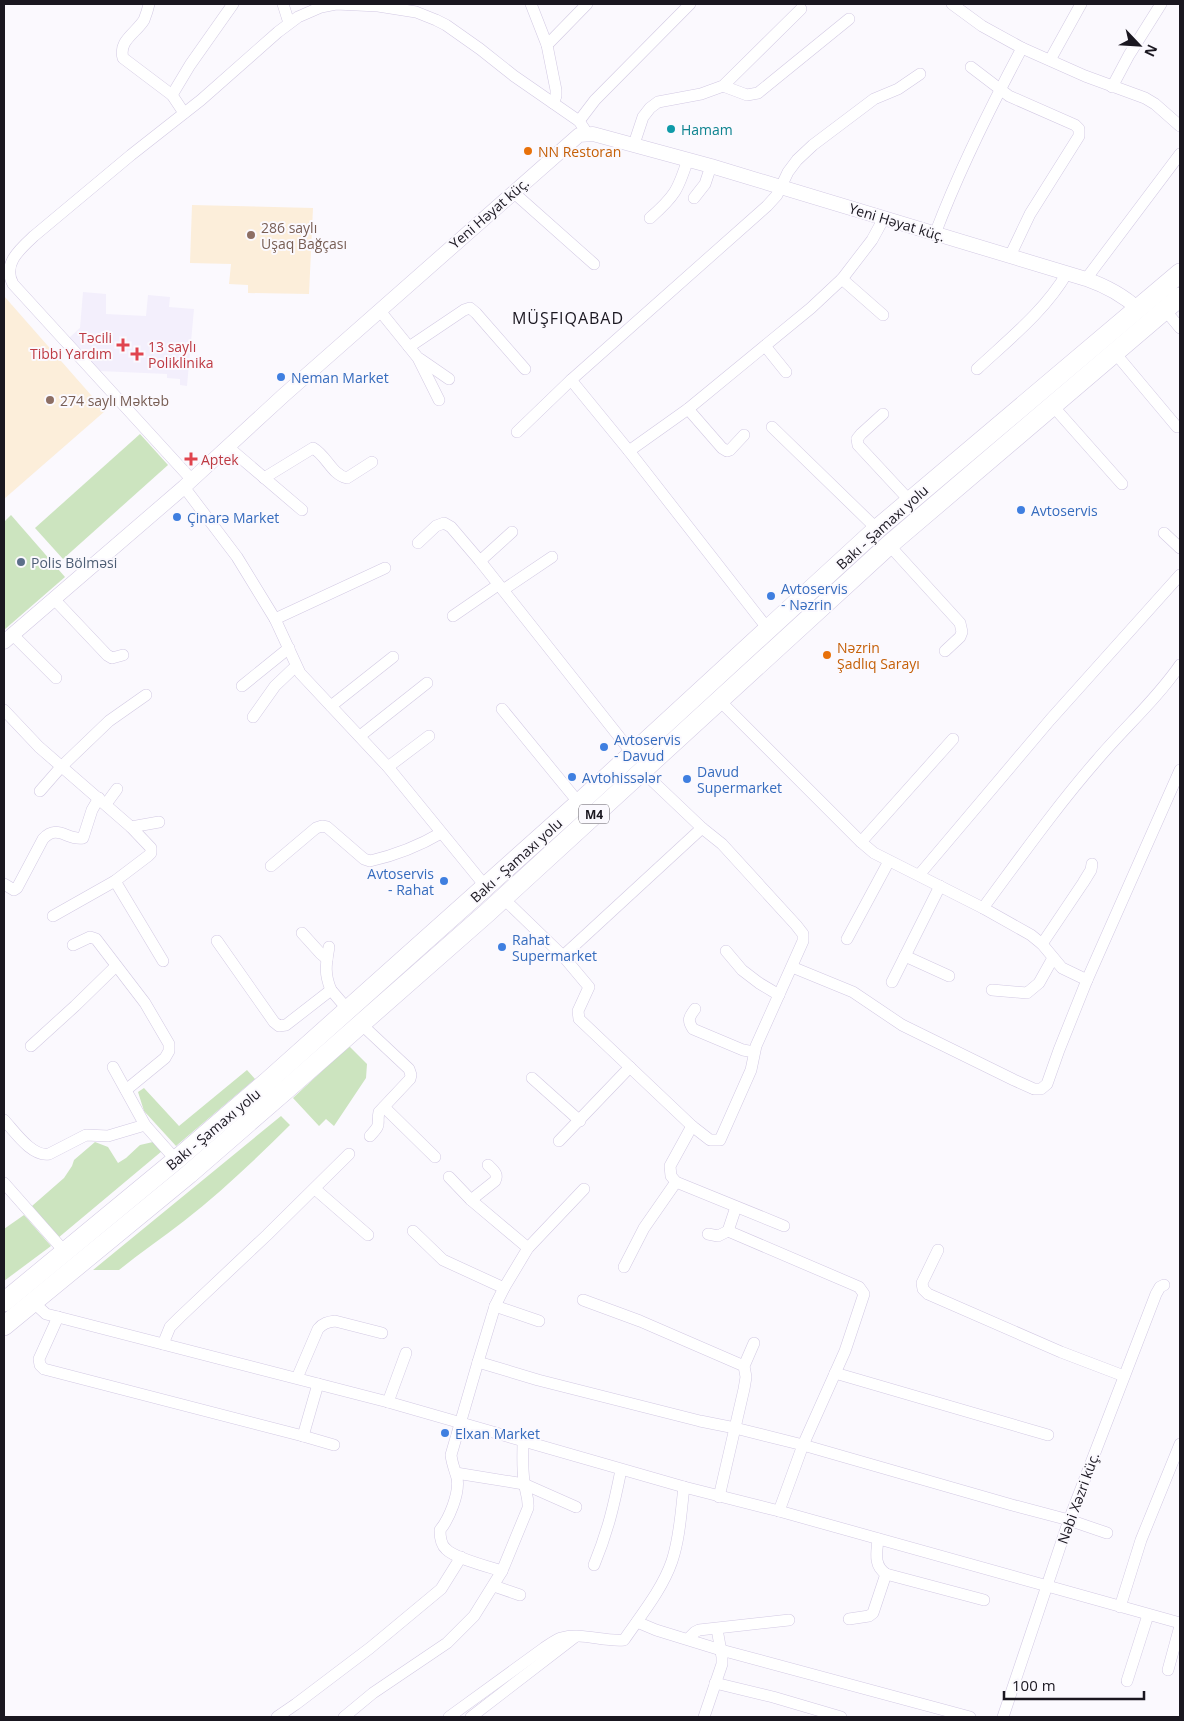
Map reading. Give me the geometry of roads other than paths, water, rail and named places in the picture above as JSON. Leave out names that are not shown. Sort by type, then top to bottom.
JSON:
[{"type":"highway","name":"Bakı - Şamaxı yolu","points":[[4,1326],[189,1174],[355,1018],[486,887],[877,529],[1180,273]]},
{"type":"highway","name":"Bakı - Şamaxı yolu","points":[[5,1300],[176,1160],[503,898],[890,545],[1180,297]]},
{"type":"street","points":[[149,4],[144,20],[124,43],[121,51],[123,58],[172,95],[184,114]]},
{"type":"street","points":[[172,95],[190,65],[233,4]]},
{"type":"street","points":[[283,4],[289,23]]},
{"type":"street","points":[[486,887],[388,767],[306,680],[296,666],[274,619],[229,545],[188,484],[12,284],[8,276],[11,262],[34,236],[131,155],[184,114],[265,42],[289,23],[321,7],[336,4],[378,6],[416,12],[446,25],[579,121],[587,133]]},
{"type":"street","points":[[531,4],[547,45],[556,90],[556,96],[552,103]]},
{"type":"street","points":[[547,45],[587,4]]},
{"type":"street","points":[[579,121],[594,100],[690,4]]},
{"type":"street","points":[[952,4],[982,26],[1022,48],[1112,87],[1146,98],[1180,126]]},
{"type":"street","points":[[1050,60],[1080,4]]},
{"type":"street","points":[[1112,87],[1129,55],[1161,4]]},
{"type":"street","points":[[634,144],[643,117],[650,108],[658,102],[700,94],[723,86],[801,9]]},
{"type":"street","points":[[723,86],[746,94],[758,93],[849,19]]},
{"type":"street","points":[[935,234],[948,200],[1000,89],[1022,48]]},
{"type":"street","points":[[971,67],[1008,96],[1079,129],[1079,136],[1030,214],[1010,256]]},
{"type":"street","points":[[517,432],[571,380],[767,206],[777,195],[788,172],[797,160],[813,145],[874,100],[898,89],[920,74]]},
{"type":"street","name":"Yeni Həyat küç.","points":[[8,638],[188,484],[284,395],[572,139],[579,135],[587,133],[688,159],[1086,279],[1114,290],[1128,299],[1138,309]]},
{"type":"street","points":[[1086,279],[1180,154]]},
{"type":"street","points":[[650,218],[670,201],[679,185],[688,159]]},
{"type":"street","points":[[694,198],[705,184],[711,166]]},
{"type":"street","points":[[514,192],[594,264]]},
{"type":"street","points":[[629,451],[688,409],[811,308],[842,279],[872,240],[884,218]]},
{"type":"street","points":[[977,370],[1032,317],[1059,288],[1067,274]]},
{"type":"street","points":[[842,279],[883,315]]},
{"type":"street","points":[[409,347],[464,310],[470,308],[525,369]]},
{"type":"street","points":[[1165,310],[1180,328]]},
{"type":"street","points":[[380,311],[418,358],[439,400]]},
{"type":"street","points":[[765,346],[786,372]]},
{"type":"street","points":[[1115,353],[1178,427]]},
{"type":"street","points":[[418,358],[449,379]]},
{"type":"street","points":[[571,380],[768,629]]},
{"type":"street","points":[[1052,405],[1122,484]]},
{"type":"street","points":[[688,409],[722,448],[727,451],[744,435]]},
{"type":"street","points":[[883,414],[861,434],[857,440],[858,445],[910,501]]},
{"type":"street","points":[[772,427],[877,529]]},
{"type":"street","points":[[228,447],[302,510]]},
{"type":"street","points":[[264,478],[313,448],[319,452],[339,476],[347,478],[372,462]]},
{"type":"street","points":[[418,544],[436,526],[444,523],[451,527],[632,753]]},
{"type":"street","points":[[480,561],[512,532]]},
{"type":"street","points":[[1164,533],[1180,548]]},
{"type":"street","points":[[890,545],[960,623],[962,632],[960,637],[945,651]]},
{"type":"street","points":[[453,616],[552,557]]},
{"type":"street","points":[[274,619],[385,568]]},
{"type":"street","points":[[919,875],[1050,720],[1180,576]]},
{"type":"street","points":[[54,600],[107,655],[112,658],[123,655]]},
{"type":"street","points":[[8,638],[56,678]]},
{"type":"street","points":[[242,686],[289,648]]},
{"type":"street","points":[[331,706],[392,656]]},
{"type":"street","points":[[983,908],[1056,809],[1099,757],[1165,686],[1180,665]]},
{"type":"street","points":[[253,717],[275,686],[296,666]]},
{"type":"street","points":[[360,736],[427,683]]},
{"type":"street","points":[[40,791],[61,767],[109,720],[146,695]]},
{"type":"street","points":[[719,700],[861,842],[889,861],[983,908],[1031,935],[1042,944],[1062,968],[1087,980]]},
{"type":"street","points":[[502,708],[579,803]]},
{"type":"street","points":[[6,718],[102,801],[151,848],[151,853],[115,881],[53,916]]},
{"type":"street","points":[[388,767],[429,736]]},
{"type":"street","points":[[861,842],[953,739]]},
{"type":"street","points":[[792,967],[853,992],[902,1025],[1034,1089],[1041,1089],[1047,1084],[1087,980],[1180,770]]},
{"type":"street","points":[[503,898],[563,956],[589,987],[578,1011],[579,1019],[692,1126],[710,1140],[720,1140],[751,1070],[754,1062],[754,1052],[804,941],[803,934],[722,844],[702,828],[642,771]]},
{"type":"street","points":[[4,884],[14,890],[17,888],[43,839],[48,834],[54,832],[78,839],[83,838],[92,810],[117,789]]},
{"type":"street","points":[[131,827],[159,822]]},
{"type":"street","points":[[271,866],[316,828],[322,826],[327,827],[364,860],[370,861],[409,850],[441,833]]},
{"type":"street","points":[[563,956],[702,828]]},
{"type":"street","points":[[847,939],[889,861]]},
{"type":"street","points":[[1042,944],[1083,883],[1091,870],[1092,864]]},
{"type":"street","points":[[115,881],[163,961]]},
{"type":"street","points":[[892,982],[940,886]]},
{"type":"street","points":[[302,933],[327,959]]},
{"type":"street","points":[[73,945],[90,937],[96,939],[145,1004],[169,1044],[169,1051],[165,1058],[126,1090]]},
{"type":"street","points":[[217,941],[274,1022],[279,1026],[286,1025],[331,990]]},
{"type":"street","points":[[329,947],[326,978],[331,990],[355,1018],[409,1069],[411,1075],[410,1079],[379,1112],[380,1123],[370,1136]]},
{"type":"street","points":[[726,951],[742,970],[779,995]]},
{"type":"street","points":[[905,956],[949,976]]},
{"type":"street","points":[[992,990],[1027,993],[1039,983],[1053,958]]},
{"type":"street","points":[[31,1046],[116,966]]},
{"type":"street","points":[[695,1009],[688,1018],[688,1023],[693,1029],[743,1050],[754,1052]]},
{"type":"street","points":[[113,1067],[145,1125],[176,1160]]},
{"type":"street","points":[[559,1142],[630,1067]]},
{"type":"street","points":[[532,1078],[580,1120]]},
{"type":"street","points":[[384,1106],[435,1157]]},
{"type":"street","points":[[4,1120],[34,1151],[44,1155],[50,1154],[86,1135],[108,1136],[145,1125]]},
{"type":"street","points":[[692,1126],[670,1166],[671,1176],[676,1182],[784,1226]]},
{"type":"street","points":[[163,1344],[170,1327],[315,1189],[349,1154]]},
{"type":"street","points":[[470,1200],[495,1181],[497,1174],[488,1165]]},
{"type":"street","points":[[449,1177],[470,1200],[528,1248]]},
{"type":"street","points":[[624,1267],[644,1228],[676,1182]]},
{"type":"street","points":[[4,1183],[65,1252]]},
{"type":"street","points":[[315,1189],[368,1235]]},
{"type":"street","points":[[502,1571],[461,1557],[446,1549],[441,1539],[440,1530],[446,1522],[457,1492],[458,1480],[451,1455],[495,1306],[504,1288],[528,1248],[584,1189]]},
{"type":"street","points":[[708,1234],[718,1236],[728,1231],[736,1207]]},
{"type":"street","points":[[413,1231],[443,1260],[504,1288]]},
{"type":"street","points":[[728,1231],[859,1287],[864,1294],[853,1331],[803,1445],[779,1511]]},
{"type":"street","points":[[938,1250],[922,1283],[928,1294],[1061,1352],[1124,1376]]},
{"type":"street","name":"Nəbi Xəzri küç.","points":[[1003,1717],[1069,1520],[1156,1294],[1160,1287],[1164,1285]]},
{"type":"street","points":[[583,1300],[640,1321],[744,1366]]},
{"type":"street","points":[[33,1302],[46,1314],[58,1318],[388,1402],[620,1470],[878,1538],[1180,1625],[1168,1670]]},
{"type":"street","points":[[495,1306],[539,1321]]},
{"type":"street","points":[[58,1318],[39,1359],[40,1365],[44,1369],[334,1445]]},
{"type":"street","points":[[297,1378],[321,1325],[336,1321],[382,1333]]},
{"type":"street","points":[[719,1497],[744,1389],[746,1377],[744,1366],[754,1342]]},
{"type":"street","points":[[388,1402],[406,1353]]},
{"type":"street","points":[[478,1362],[538,1380],[700,1422],[734,1428],[803,1445],[1069,1520],[1106,1533]]},
{"type":"street","points":[[835,1373],[1048,1435]]},
{"type":"street","points":[[303,1436],[318,1384]]},
{"type":"street","points":[[344,1717],[374,1693],[447,1643],[474,1616],[494,1586],[528,1508],[529,1499],[524,1484],[522,1462],[523,1441]]},
{"type":"street","points":[[1120,1607],[1141,1540],[1180,1444]]},
{"type":"street","points":[[594,1565],[614,1507],[620,1470]]},
{"type":"street","points":[[456,1473],[524,1484],[576,1507]]},
{"type":"street","points":[[449,1717],[559,1639],[576,1636],[613,1641],[624,1640],[662,1584],[672,1560],[677,1542],[684,1487]]},
{"type":"street","points":[[878,1538],[877,1563],[880,1570],[886,1574],[984,1600]]},
{"type":"street","points":[[277,1717],[370,1648],[441,1589],[461,1557]]},
{"type":"street","points":[[849,1619],[869,1616],[873,1613],[886,1574]]},
{"type":"street","points":[[494,1586],[520,1595]]},
{"type":"street","points":[[1127,1681],[1148,1615]]},
{"type":"street","points":[[688,1639],[699,1630],[788,1620]]},
{"type":"street","points":[[636,1622],[721,1650],[970,1717]]},
{"type":"street","points":[[704,1717],[722,1664],[717,1629]]},
{"type":"street","points":[[471,1717],[576,1636]]},
{"type":"street","points":[[715,1683],[773,1697],[803,1712],[841,1717]]},
{"type":"place","name":"Hamam","points":[[671,129]]},
{"type":"place","name":"NN Restoran","points":[[528,151]]},
{"type":"place","name":"286 saylı Uşaq Bağçası","points":[[251,235]]},
{"type":"place","name":"Təcili Tibbi Yardım","points":[[123,345]]},
{"type":"place","name":"13 saylı Poliklinika","points":[[137,354]]},
{"type":"place","name":"Neman Market","points":[[281,377]]},
{"type":"place","name":"274 saylı Məktəb","points":[[50,400]]},
{"type":"place","name":"Aptek","points":[[191,459]]},
{"type":"place","name":"Avtoservis","points":[[1021,510]]},
{"type":"place","name":"Çinarə Market","points":[[177,517]]},
{"type":"place","name":"Polis Bölməsi","points":[[21,562]]},
{"type":"place","name":"Avtoservis - Nəzrin","points":[[771,596]]},
{"type":"place","name":"Nəzrin Şadlıq Sarayı","points":[[827,655]]},
{"type":"place","name":"Avtoservis - Davud","points":[[604,747]]},
{"type":"place","name":"Avtohissələr","points":[[572,777]]},
{"type":"place","name":"Davud Supermarket","points":[[687,779]]},
{"type":"place","name":"Avtoservis - Rahat","points":[[444,881]]},
{"type":"place","name":"Rahat Supermarket","points":[[502,947]]},
{"type":"place","name":"Elxan Market","points":[[445,1433]]},
{"type":"district","name":"MÜŞFIQABAD","points":[[568,318]]}]
